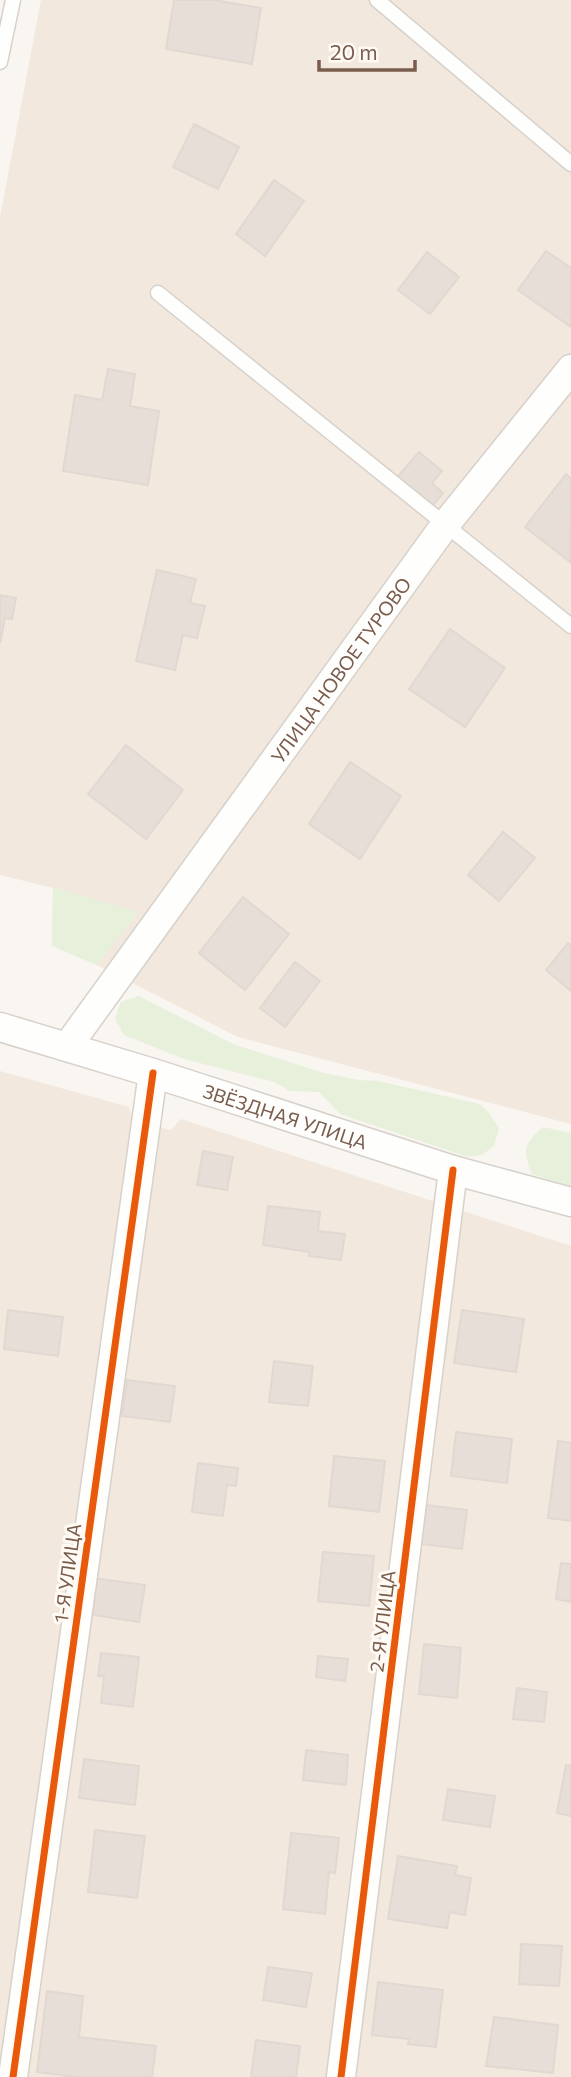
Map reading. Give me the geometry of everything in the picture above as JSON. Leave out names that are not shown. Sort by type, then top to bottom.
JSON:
[{"type":"street","name":"УЛИЦА НОВОЕ ТУРОВО","points":[[67,1047],[445,525],[571,369]]},
{"type":"street","name":"ЗВЁЗДНАЯ УЛИЦА","points":[[0,1027],[153,1073],[453,1170],[571,1202]]},
{"type":"street","name":"1-Я УЛИЦА","points":[[13,2077],[153,1073]]},
{"type":"street","name":"2-Я УЛИЦА","points":[[341,2077],[453,1170]]},
{"type":"lane","points":[[377,0],[571,164]]},
{"type":"lane","points":[[0,62],[8,5]]},
{"type":"lane","points":[[158,293],[571,626]]},
{"type":"shaded area","points":[[41,0],[571,0],[571,1124],[238,1037],[97,965],[52,946],[53,888],[0,875],[0,217]]},
{"type":"shaded area","points":[[0,1071],[129,1107],[133,1120],[171,1130],[181,1119],[571,1246],[571,2077],[0,2077]]},
{"type":"green space","points":[[53,887],[138,912],[97,965],[52,946]]},
{"type":"green space","points":[[139,996],[233,1044],[324,1073],[378,1081],[480,1104],[499,1128],[494,1146],[482,1155],[468,1157],[340,1114],[319,1092],[290,1091],[274,1082],[184,1059],[124,1035],[115,1018],[121,1002]]},
{"type":"green space","points":[[543,1127],[571,1133],[571,1187],[532,1174],[527,1148]]},
{"type":"building","points":[[174,0],[214,0],[261,8],[252,64],[166,49]]},
{"type":"building","points":[[194,124],[239,147],[218,189],[173,167]]},
{"type":"building","points":[[274,180],[304,201],[265,256],[236,234]]},
{"type":"building","points":[[546,251],[571,268],[571,327],[518,290]]},
{"type":"building","points":[[427,252],[459,277],[430,314],[398,290]]},
{"type":"building","points":[[108,369],[135,374],[130,406],[159,411],[148,485],[63,471],[75,395],[102,400]]},
{"type":"building","points":[[419,452],[442,471],[432,483],[443,493],[430,509],[395,480]]},
{"type":"building","points":[[566,474],[571,479],[570,562],[525,527]]},
{"type":"building","points":[[157,570],[196,579],[190,603],[205,606],[197,638],[183,635],[175,670],[136,661]]},
{"type":"building","points":[[0,595],[16,598],[12,619],[5,618],[0,643]]},
{"type":"building","points":[[450,629],[505,668],[465,727],[409,689]]},
{"type":"building","points":[[126,745],[183,790],[146,839],[88,794]]},
{"type":"building","points":[[350,762],[401,796],[360,859],[309,824]]},
{"type":"building","points":[[503,832],[535,858],[499,901],[468,875]]},
{"type":"building","points":[[243,897],[289,934],[245,990],[199,953]]},
{"type":"building","points":[[568,943],[571,946],[571,991],[546,970]]},
{"type":"building","points":[[295,962],[320,981],[285,1027],[260,1008]]},
{"type":"building","points":[[203,1151],[233,1157],[227,1190],[197,1185]]},
{"type":"building","points":[[268,1206],[320,1212],[318,1231],[345,1234],[341,1260],[309,1256],[309,1252],[263,1245]]},
{"type":"building","points":[[8,1310],[63,1317],[58,1356],[4,1349]]},
{"type":"building","points":[[462,1310],[524,1319],[516,1372],[454,1363]]},
{"type":"building","points":[[274,1361],[313,1366],[308,1406],[269,1402]]},
{"type":"building","points":[[127,1380],[175,1386],[170,1422],[122,1416]]},
{"type":"building","points":[[456,1432],[512,1439],[507,1483],[451,1476]]},
{"type":"building","points":[[558,1441],[571,1443],[571,1521],[548,1518]]},
{"type":"building","points":[[334,1456],[385,1461],[379,1512],[329,1506]]},
{"type":"building","points":[[198,1463],[238,1468],[236,1486],[227,1485],[223,1516],[192,1512]]},
{"type":"building","points":[[426,1505],[467,1510],[462,1549],[421,1544]]},
{"type":"building","points":[[323,1552],[374,1556],[369,1606],[318,1601]]},
{"type":"building","points":[[561,1563],[571,1564],[571,1602],[556,1599]]},
{"type":"building","points":[[93,1578],[145,1585],[139,1622],[87,1614]]},
{"type":"building","points":[[424,1644],[461,1648],[457,1698],[419,1694]]},
{"type":"building","points":[[101,1653],[139,1657],[133,1707],[101,1703],[104,1676],[98,1676]]},
{"type":"building","points":[[318,1656],[348,1659],[345,1681],[316,1677]]},
{"type":"building","points":[[517,1688],[547,1692],[544,1722],[513,1719]]},
{"type":"building","points":[[306,1750],[348,1755],[346,1785],[303,1780]]},
{"type":"building","points":[[84,1759],[139,1766],[135,1805],[79,1798]]},
{"type":"building","points":[[566,1765],[571,1766],[571,1816],[557,1813]]},
{"type":"building","points":[[448,1789],[495,1796],[490,1827],[443,1820]]},
{"type":"building","points":[[95,1830],[145,1836],[137,1898],[88,1892]]},
{"type":"building","points":[[291,1833],[339,1838],[335,1873],[329,1872],[325,1914],[283,1909]]},
{"type":"building","points":[[398,1856],[457,1866],[455,1875],[471,1878],[465,1915],[450,1912],[447,1928],[388,1919]]},
{"type":"building","points":[[521,1944],[562,1946],[559,1986],[519,1984]]},
{"type":"building","points":[[268,1967],[312,1973],[306,2007],[263,2000]]},
{"type":"building","points":[[378,1982],[443,1990],[436,2047],[408,2044],[409,2039],[372,2035]]},
{"type":"building","points":[[47,1991],[83,1996],[79,2037],[156,2046],[152,2077],[76,2077],[37,2072]]},
{"type":"building","points":[[494,2017],[558,2025],[553,2073],[486,2066]]},
{"type":"building","points":[[256,2040],[300,2046],[296,2077],[251,2077]]},
{"type":"cycle path","points":[[13,2077],[153,1073]]},
{"type":"cycle path","points":[[341,2077],[453,1170]]}]
